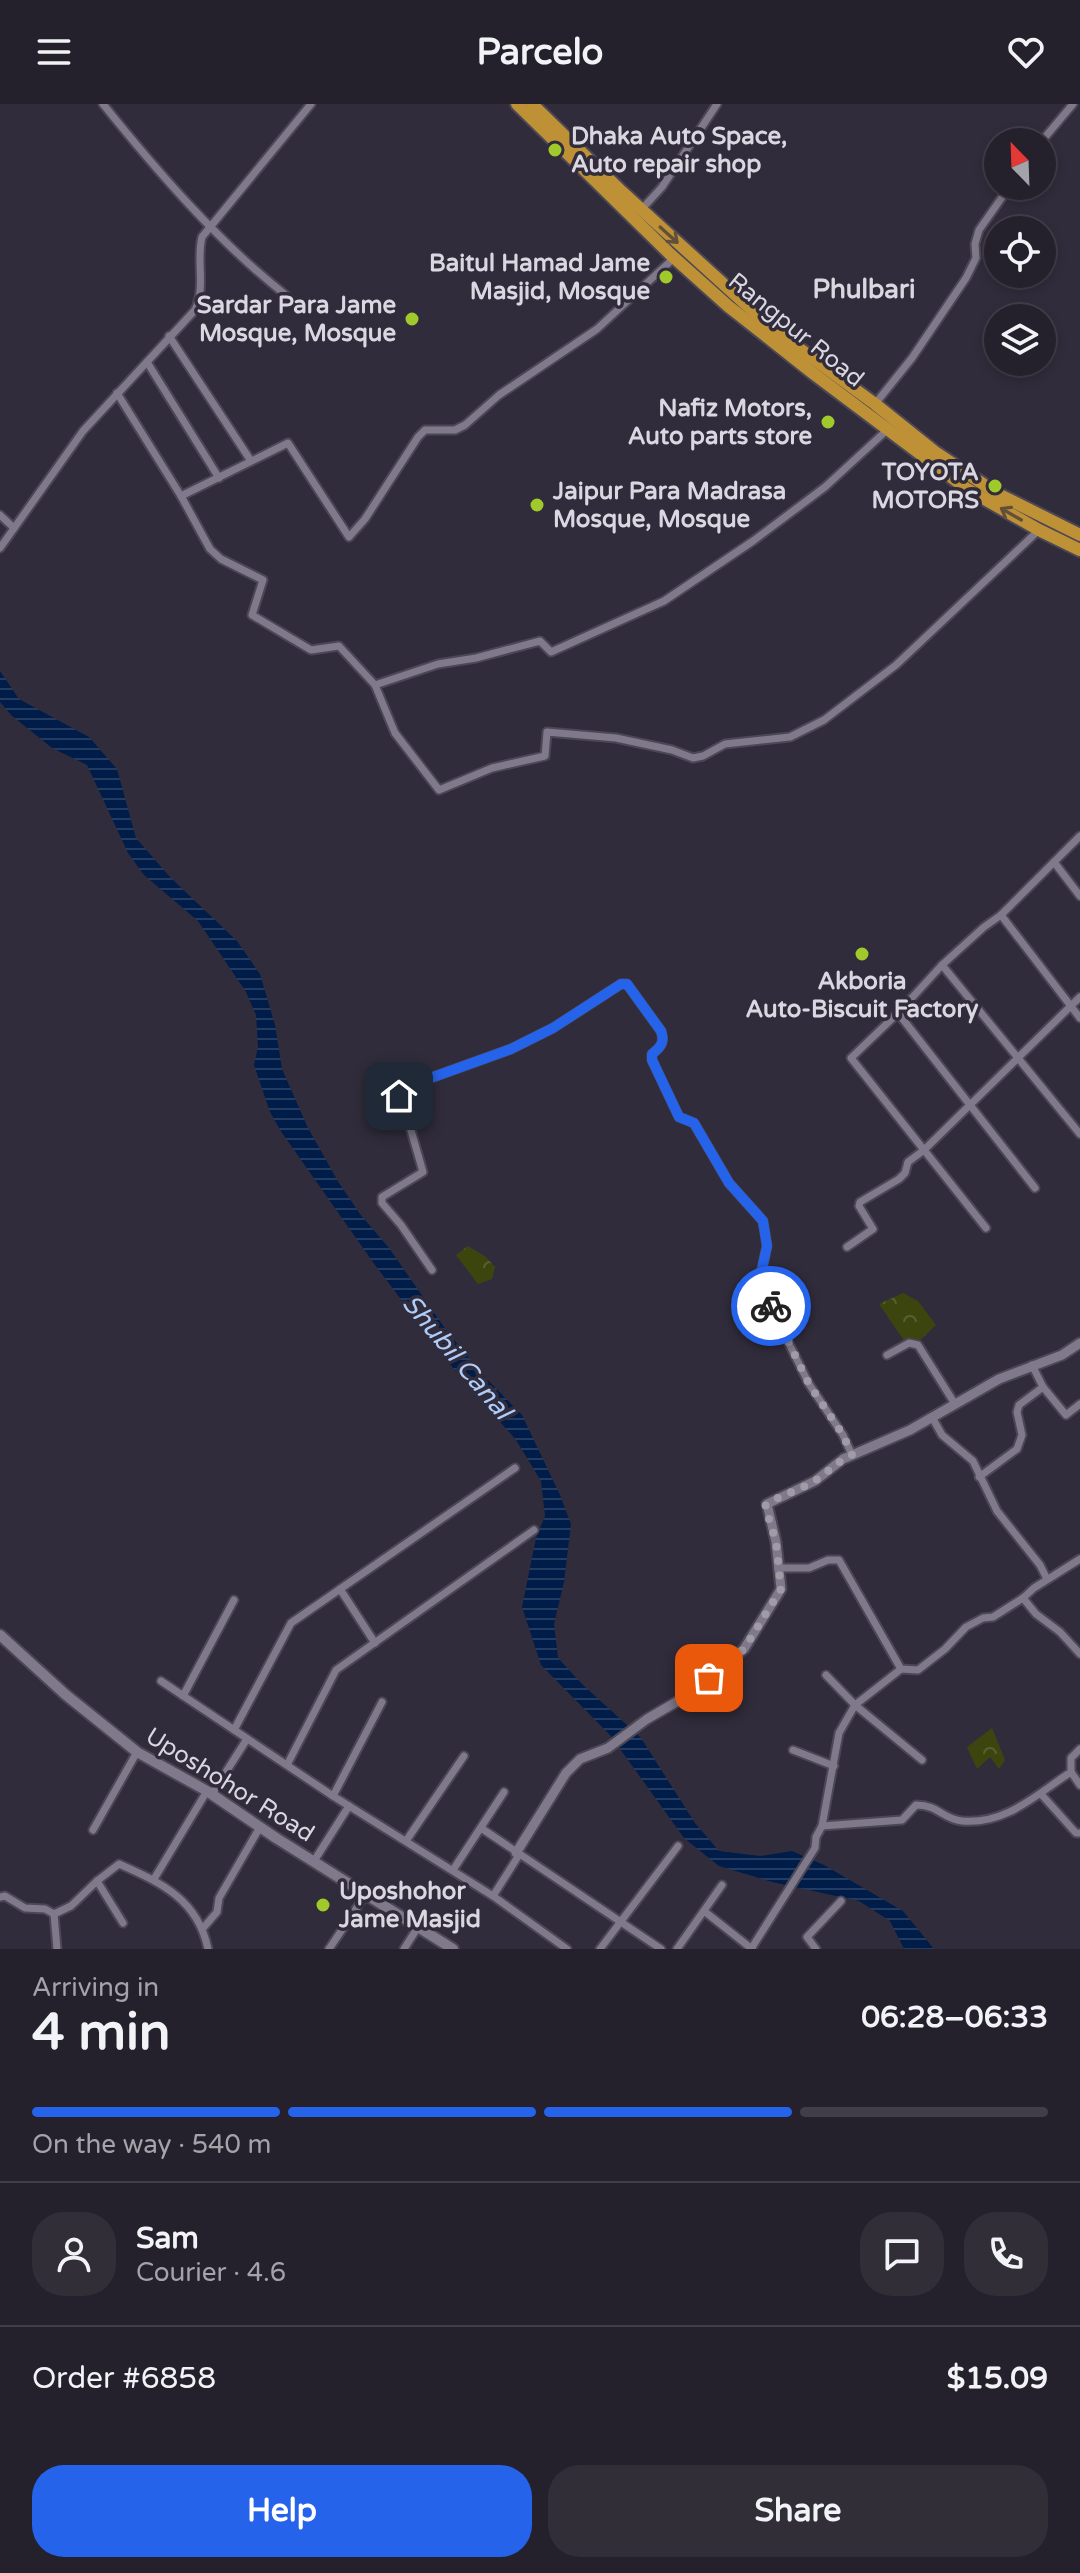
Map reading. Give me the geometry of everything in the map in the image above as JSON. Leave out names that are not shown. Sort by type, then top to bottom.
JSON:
[{"type":"highway","name":"Rangpur Road","points":[[517,104],[674,258],[728,306],[967,489],[1080,550]]},
{"type":"highway","name":"Rangpur Road","points":[[532,104],[641,210],[774,330],[935,452],[998,494],[1080,535]]},
{"type":"main road","name":"Uposhohor Road","points":[[0,1635],[66,1695],[137,1752],[210,1792],[453,1949]]},
{"type":"street","points":[[103,104],[209,225],[258,274],[287,296]]},
{"type":"street","points":[[0,548],[83,431],[195,310],[199,302],[199,249],[202,237],[311,104]]},
{"type":"street","points":[[641,210],[662,187],[717,104]]},
{"type":"street","points":[[1053,128],[1073,104]]},
{"type":"street","points":[[875,404],[912,358],[966,278],[976,258],[975,244],[979,230],[1000,200]]},
{"type":"street","points":[[181,496],[288,443],[349,537],[365,519],[425,430],[455,430],[465,425],[499,395],[597,329],[674,258]]},
{"type":"street","points":[[169,336],[251,461]]},
{"type":"street","points":[[147,362],[219,478]]},
{"type":"street","points":[[117,393],[210,549],[221,559],[263,580],[252,615],[311,650],[339,646],[375,685],[395,733],[439,790],[492,768],[545,756],[547,732],[616,738],[672,750],[693,758],[725,744],[790,737],[824,720],[896,665],[1039,530]]},
{"type":"street","points":[[375,685],[438,664],[476,658],[540,641],[551,652],[664,601],[753,541],[825,487],[887,430]]},
{"type":"street","points":[[0,515],[14,528]]},
{"type":"street","points":[[986,1228],[851,1058],[942,965],[1001,915],[1080,836]]},
{"type":"street","points":[[1054,862],[1080,896]]},
{"type":"street","points":[[1001,915],[1080,1018]]},
{"type":"street","points":[[942,965],[1080,1134]]},
{"type":"street","points":[[432,1270],[382,1203],[382,1197],[423,1172],[410,1127],[398,1106],[399,1096],[425,1080],[511,1049],[553,1028],[621,984],[627,984],[661,1031],[661,1047],[652,1054],[652,1060],[679,1117],[694,1123],[729,1183],[763,1221],[767,1246],[759,1283],[809,1384],[843,1435],[852,1455]]},
{"type":"street","points":[[847,1247],[873,1229],[859,1206],[860,1202],[899,1179],[905,1173],[908,1162],[924,1150],[1080,997]]},
{"type":"street","points":[[898,1013],[1035,1188]]},
{"type":"street","points":[[887,1355],[909,1343],[918,1345],[955,1404]]},
{"type":"street","points":[[493,1896],[566,1773],[580,1759],[608,1748],[678,1701],[744,1649],[781,1589],[776,1542],[765,1506],[815,1481],[835,1464],[852,1455],[910,1430],[999,1379],[1062,1355],[1080,1343]]},
{"type":"street","points":[[1032,1365],[1043,1387],[1066,1415],[1080,1404]]},
{"type":"street","points":[[979,1477],[1017,1449],[1022,1435],[1017,1412],[1019,1405],[1043,1387]]},
{"type":"street","points":[[932,1417],[942,1435],[973,1461],[997,1511],[1040,1565],[1047,1579]]},
{"type":"street","points":[[234,1730],[291,1623],[515,1468]]},
{"type":"street","points":[[287,1765],[336,1670],[534,1530]]},
{"type":"street","points":[[704,1911],[751,1949],[815,1848],[839,1733],[855,1705],[901,1669],[918,1670],[966,1627],[983,1618],[993,1617],[1080,1559]]},
{"type":"street","points":[[778,1568],[809,1568],[828,1560],[839,1560],[901,1669]]},
{"type":"street","points":[[340,1589],[375,1643]]},
{"type":"street","points":[[1023,1598],[1080,1654]]},
{"type":"street","points":[[183,1696],[234,1600]]},
{"type":"street","points":[[826,1675],[855,1705],[922,1760]]},
{"type":"street","points":[[161,1681],[333,1796],[493,1896],[567,1949]]},
{"type":"street","points":[[333,1796],[382,1702]]},
{"type":"street","points":[[154,1879],[247,1739]]},
{"type":"street","points":[[1080,1749],[1071,1758],[1071,1772],[1080,1785]]},
{"type":"street","points":[[793,1750],[834,1766]]},
{"type":"street","points":[[93,1830],[137,1752]]},
{"type":"street","points":[[406,1841],[464,1756]]},
{"type":"street","points":[[822,1826],[902,1820],[916,1805],[932,1805],[949,1818],[963,1821],[988,1820],[1020,1808],[1071,1772]]},
{"type":"street","points":[[453,1870],[504,1792]]},
{"type":"street","points":[[1041,1794],[1076,1833],[1080,1833]]},
{"type":"street","points":[[314,1861],[349,1806]]},
{"type":"street","points":[[204,1927],[217,1912],[219,1898],[260,1827]]},
{"type":"street","points":[[481,1828],[661,1949]]},
{"type":"street","points":[[600,1949],[678,1846]]},
{"type":"street","points":[[54,1914],[71,1906],[119,1864],[154,1879],[189,1905],[204,1927],[208,1949]]},
{"type":"street","points":[[97,1881],[123,1923]]},
{"type":"street","points":[[677,1949],[722,1885]]},
{"type":"street","points":[[329,1949],[366,1894]]},
{"type":"street","points":[[0,1897],[5,1896],[25,1908],[45,1909],[54,1914]]},
{"type":"street","points":[[816,1949],[807,1937],[841,1901]]},
{"type":"street","points":[[54,1914],[57,1949]]},
{"type":"street","points":[[404,1949],[418,1927]]},
{"type":"green space","points":[[468,1246],[495,1267],[492,1279],[478,1284],[456,1255]]},
{"type":"green space","points":[[903,1293],[918,1301],[936,1325],[918,1342],[911,1339],[905,1342],[879,1304]]},
{"type":"green space","points":[[992,1728],[1005,1760],[999,1769],[990,1757],[977,1769],[967,1747]]},
{"type":"water","name":"Shubil Canal","points":[[0,671],[19,699],[89,737],[117,769],[136,838],[170,877],[237,941],[260,974],[275,1025],[282,1069],[308,1128],[339,1183],[444,1327],[480,1372],[522,1415],[571,1524],[564,1582],[554,1624],[558,1658],[641,1738],[695,1823],[719,1851],[760,1856],[792,1851],[824,1865],[903,1911],[934,1949],[904,1949],[890,1921],[859,1901],[772,1882],[719,1866],[684,1838],[610,1735],[541,1665],[522,1607],[536,1538],[545,1516],[541,1481],[516,1440],[453,1368],[375,1265],[282,1133],[270,1112],[254,1065],[258,1047],[256,1015],[246,992],[198,921],[144,875],[128,853],[87,765],[52,748],[11,715],[0,702]]},
{"type":"way so far","points":[[709,1678],[744,1649],[781,1589],[776,1542],[765,1506],[772,1500],[807,1486],[852,1455],[843,1435],[809,1384],[771,1306]]},
{"type":"place","name":"Dhaka Auto Space, Auto repair shop","points":[[555,150]]},
{"type":"place","name":"Baitul Hamad Jame Masjid, Mosque","points":[[666,277]]},
{"type":"place","name":"Sardar Para Jame Mosque, Mosque","points":[[412,319]]},
{"type":"place","name":"Nafiz Motors, Auto parts store","points":[[828,422]]},
{"type":"place","name":"TOYOTA MOTORS","points":[[995,486]]},
{"type":"place","name":"Jaipur Para Madrasa Mosque, Mosque","points":[[537,505]]},
{"type":"place","name":"Akboria Auto-Biscuit Factory","points":[[862,954]]},
{"type":"place","name":"Uposhohor Jame Masjid","points":[[323,1905]]},
{"type":"district","name":"Phulbari","points":[[864,289]]},
{"type":"route","points":[[399,1096],[425,1080],[511,1049],[553,1028],[621,984],[627,984],[661,1031],[661,1047],[652,1054],[652,1060],[679,1117],[694,1123],[729,1183],[763,1221],[767,1246],[759,1283],[771,1306]]}]
